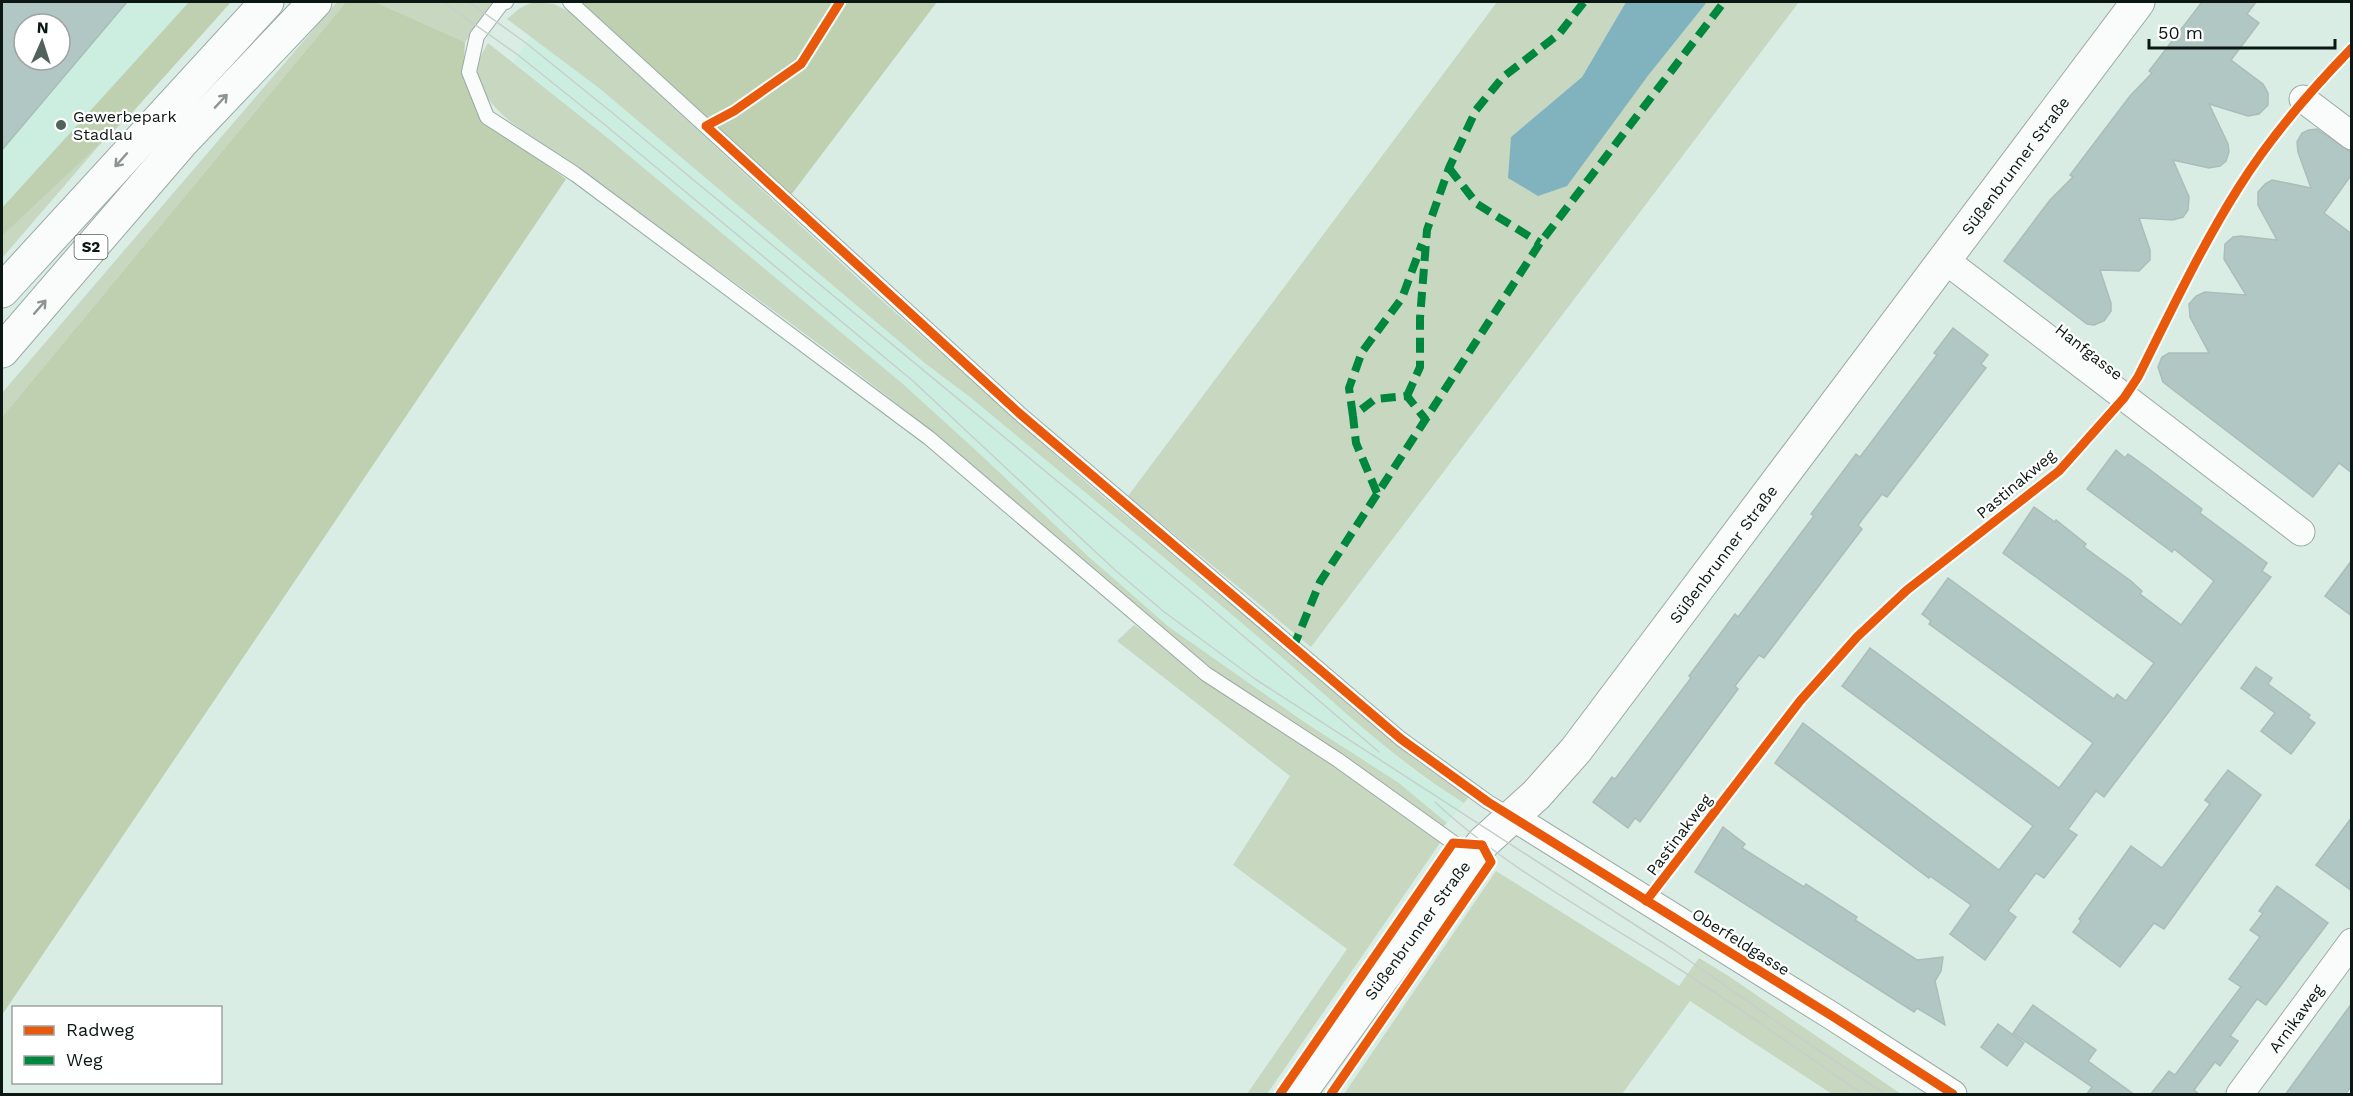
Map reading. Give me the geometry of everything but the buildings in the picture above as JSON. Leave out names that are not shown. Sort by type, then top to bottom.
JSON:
[{"type":"main road","name":"S2","points":[[2,291],[267,2]]},
{"type":"main road","name":"S2","points":[[2,351],[181,143],[315,2]]},
{"type":"main road","name":"Süßenbrunner Straße","points":[[1299,1095],[1472,856],[1484,842],[1536,795],[1576,750],[2138,2]]},
{"type":"street","points":[[2303,99],[2352,136]]},
{"type":"street","name":"Hanfgasse","points":[[1945,260],[2301,532]]},
{"type":"street","name":"Oberfeldgasse","points":[[1513,817],[1832,1016],[1953,1095]]},
{"type":"street","name":"Arnikaweg","points":[[2240,1095],[2352,942]]},
{"type":"lane","points":[[506,2],[502,3],[477,36],[469,72],[487,117],[575,174],[929,438],[1206,674],[1338,760],[1472,856]]},
{"type":"lane","points":[[570,2],[1019,413],[1401,739],[1488,802],[1513,817]]},
{"type":"shaded area","name":"Gewerbepark Stadlau","points":[[2,2],[231,2],[130,115],[2,236]]},
{"type":"shaded area","points":[[189,2],[231,2],[130,115],[2,236],[2,208]]},
{"type":"shaded area","points":[[337,2],[346,2],[2,417],[2,393]]},
{"type":"shaded area","points":[[346,2],[375,2],[465,42],[463,73],[480,117],[566,179],[2,1015],[2,417]]},
{"type":"shaded area","points":[[375,2],[495,2],[465,42]]},
{"type":"shaded area","points":[[533,2],[554,4],[570,12],[869,289],[1087,483],[1417,761],[1466,795],[1468,798],[1464,803],[1391,751],[1201,588],[970,397],[926,364],[599,88],[507,19],[520,8]]},
{"type":"shaded area","points":[[575,2],[937,2],[791,195]]},
{"type":"shaded area","points":[[1497,2],[1626,2],[1582,77],[1511,137],[1647,77],[1707,2],[1799,2],[1311,647],[1128,496]]},
{"type":"shaded area","points":[[531,36],[599,88],[926,364],[970,397],[1277,652],[1391,752],[1419,774],[1464,803],[1447,823],[1399,783],[1238,677],[1169,627],[1128,592],[903,384],[513,62]]},
{"type":"shaded area","points":[[488,43],[609,139],[903,384],[1089,557],[1169,627],[1303,721],[1399,783],[1447,823],[1442,828],[1380,782],[1250,696],[1187,650],[1095,574],[976,468],[888,397],[771,309],[511,122],[487,98],[479,82],[479,63]]},
{"type":"shaded area","points":[[109,134],[2,258],[2,236]]},
{"type":"shaded area","points":[[1134,625],[1283,731],[1367,786],[1440,843],[1267,1094],[1247,1094],[1347,949],[1233,865],[1290,776],[1117,641]]},
{"type":"shaded area","points":[[1496,871],[1679,986],[1699,958],[1901,1094],[1832,1094],[1690,1001],[1622,1094],[1344,1094]]},
{"type":"water","points":[[1626,2],[1707,2],[1647,77],[1567,186],[1538,196],[1508,178],[1511,137],[1582,77]]},
{"type":"tram line","points":[[443,2],[518,55],[604,124],[913,381],[1115,570],[1163,611],[1255,679],[1674,950],[1885,1094]]},
{"type":"tram line","points":[[469,2],[526,43],[615,115],[1207,605],[1379,752]]},
{"type":"tram line","points":[[1435,802],[1462,826],[1521,870],[1702,984],[1863,1094]]},
{"type":"marked path","points":[[1407,396],[1420,367],[1420,318],[1427,230],[1449,168],[1476,110],[1503,77],[1559,34],[1584,2]]},
{"type":"marked path","points":[[1293,648],[1320,582],[1540,243],[1724,2]]},
{"type":"marked path","points":[[1449,168],[1477,204],[1540,243]]},
{"type":"marked path","points":[[1353,416],[1349,388],[1362,352],[1402,298],[1422,244]]},
{"type":"marked path","points":[[1377,493],[1356,443],[1353,416],[1375,399],[1407,396],[1426,420]]},
{"type":"cycle path","points":[[840,2],[801,64],[734,111],[706,126],[1019,413],[1401,739],[1488,802],[1953,1094]]},
{"type":"cycle path","name":"Pastinakweg","points":[[1646,901],[1800,701],[1857,637],[1907,590],[2059,471],[2124,398],[2138,377],[2199,257],[2239,187],[2264,150],[2292,115],[2352,48]]},
{"type":"cycle path","points":[[1280,1094],[1453,843],[1482,845]]},
{"type":"cycle path","points":[[1331,1094],[1491,862],[1482,845]]},
{"type":"place","name":"Gewerbepark Stadlau","points":[[61,125]]}]
